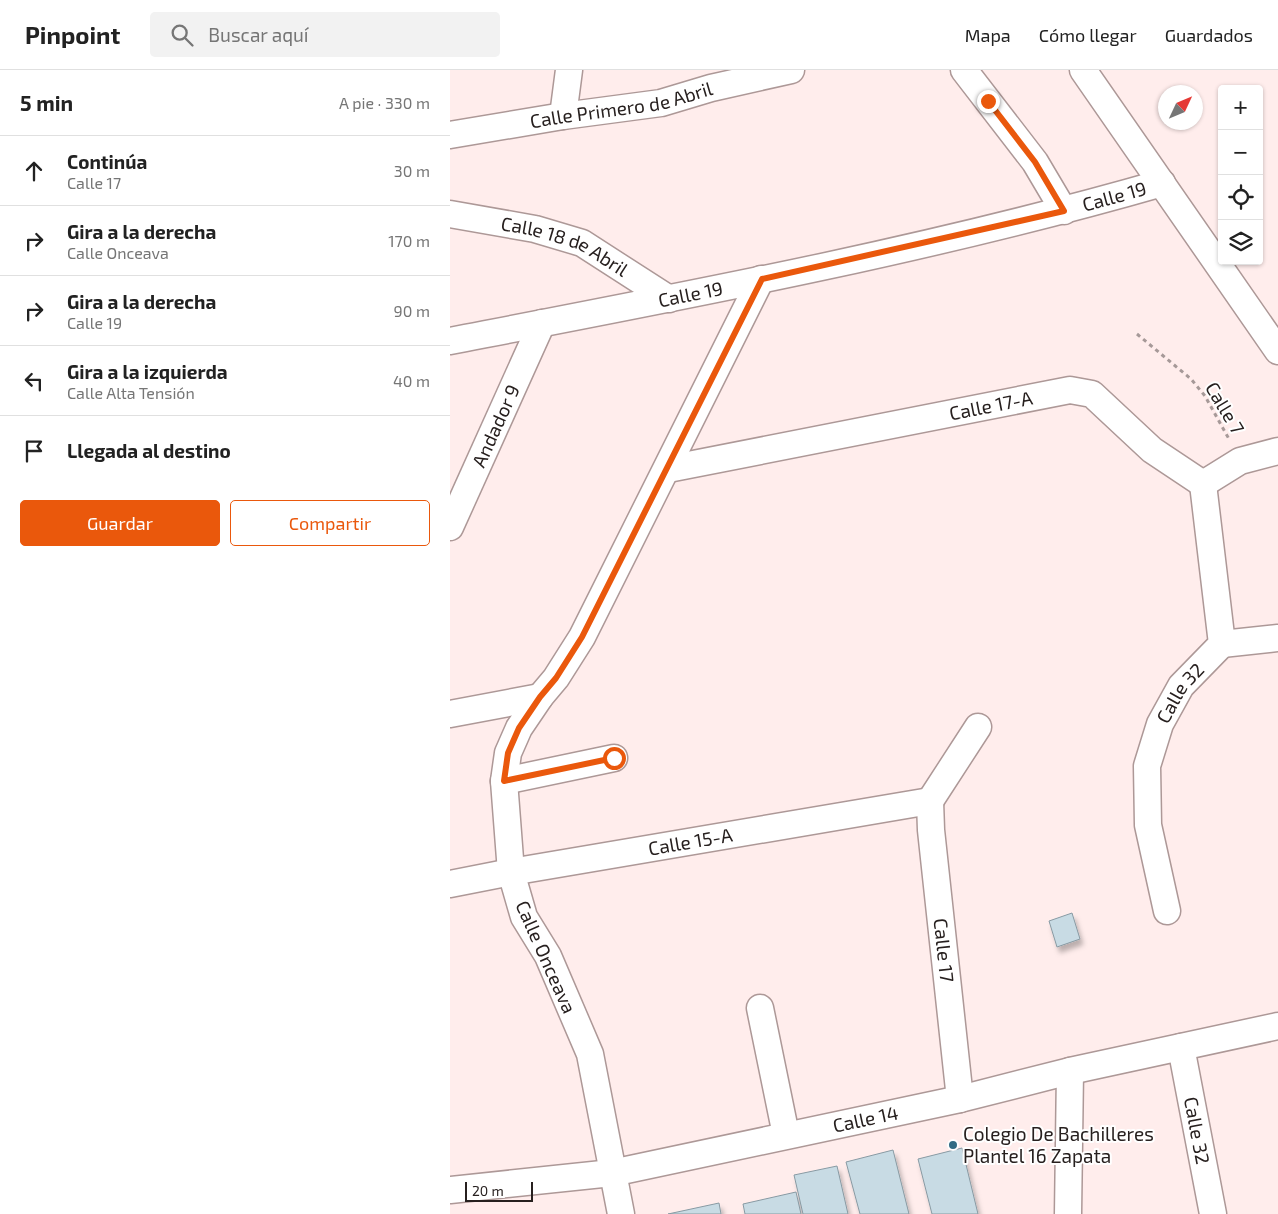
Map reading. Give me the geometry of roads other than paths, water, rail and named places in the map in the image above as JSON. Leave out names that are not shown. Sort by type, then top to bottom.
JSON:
[{"type":"street","points":[[564,116],[569,70]]},
{"type":"street","name":"Calle Primero de Abril","points":[[450,135],[661,102],[750,75],[791,70]]},
{"type":"street","points":[[964,70],[1035,162],[1064,211]]},
{"type":"street","points":[[1083,70],[1278,351]]},
{"type":"street","name":"Calle 19","points":[[450,341],[762,279],[1064,211],[1162,183]]},
{"type":"street","name":"Calle 18 de Abril","points":[[450,214],[534,229],[582,243],[669,299]]},
{"type":"street","name":"Calle Onceava","points":[[621,1214],[590,1054],[548,956],[524,917],[511,872],[504,781],[508,753],[519,728],[540,697],[556,678],[582,637],[762,279]]},
{"type":"street","name":"Andador 9","points":[[450,527],[542,323]]},
{"type":"street","name":"Calle 17-A","points":[[668,469],[1070,390],[1092,394],[1152,450],[1203,484]]},
{"type":"street","points":[[1278,451],[1240,461],[1203,484],[1222,644],[1278,638]]},
{"type":"street","name":"Calle 32","points":[[1167,911],[1148,825],[1147,766],[1160,724],[1181,686],[1222,644]]},
{"type":"street","points":[[450,714],[540,697]]},
{"type":"street","points":[[930,801],[978,727]]},
{"type":"street","points":[[504,781],[614,758]]},
{"type":"street","name":"Calle 15-A","points":[[450,884],[930,801]]},
{"type":"street","name":"Calle 17","points":[[930,801],[931,830],[960,1099]]},
{"type":"street","points":[[760,1008],[786,1135]]},
{"type":"street","name":"Calle 14","points":[[450,1190],[612,1173],[960,1099],[1070,1071],[1278,1026]]},
{"type":"street","name":"Calle 32","points":[[1182,1047],[1213,1214]]},
{"type":"street","points":[[1068,1214],[1070,1071]]},
{"type":"place","name":"Colegio De Bachilleres Plantel 16 Zapata","points":[[953,1145]]}]
